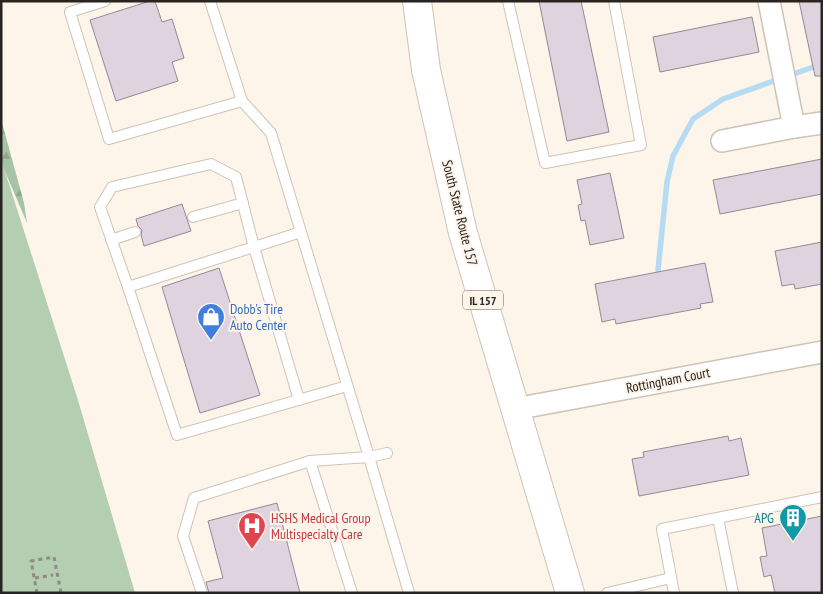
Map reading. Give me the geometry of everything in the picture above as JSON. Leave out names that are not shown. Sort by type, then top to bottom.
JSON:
[{"type":"main road","name":"South State Route 157","points":[[417,1],[426,70],[463,233],[570,593]]},
{"type":"street","points":[[769,1],[794,127]]},
{"type":"street","points":[[722,141],[822,123]]},
{"type":"street","name":"Rottingham Court","points":[[515,409],[822,352]]},
{"type":"lane","points":[[104,1],[70,12],[109,139],[242,101]]},
{"type":"lane","points":[[210,1],[242,101],[272,133],[408,593]]},
{"type":"lane","points":[[508,1],[545,163],[641,145],[614,1]]},
{"type":"lane","points":[[299,400],[254,247],[236,177],[211,164],[112,187],[100,207],[177,435],[299,400],[347,386]]},
{"type":"lane","points":[[193,216],[243,203]]},
{"type":"lane","points":[[112,240],[135,232]]},
{"type":"lane","points":[[128,287],[301,232]]},
{"type":"lane","points":[[202,593],[184,536],[194,498],[310,461],[369,457],[387,453]]},
{"type":"lane","points":[[310,461],[352,593]]},
{"type":"lane","points":[[674,593],[662,529],[822,497]]},
{"type":"lane","points":[[718,518],[733,593]]},
{"type":"lane","points":[[608,593],[671,578]]},
{"type":"path","points":[[38,593],[31,561],[54,557],[61,593]]},
{"type":"path","points":[[34,578],[53,575]]},
{"type":"green space","points":[[1,119],[24,203],[27,223],[1,162]]},
{"type":"green space","points":[[1,159],[77,397],[135,593],[1,593]]},
{"type":"building","points":[[155,1],[162,22],[172,19],[184,58],[172,62],[178,81],[116,101],[90,20]]},
{"type":"building","points":[[539,1],[581,1],[609,132],[567,141]]},
{"type":"building","points":[[799,1],[822,1],[822,76],[815,76]]},
{"type":"building","points":[[752,17],[759,52],[660,72],[653,37]]},
{"type":"building","points":[[822,159],[822,194],[720,214],[713,180]]},
{"type":"building","points":[[610,173],[624,238],[590,245],[585,220],[581,221],[578,205],[582,204],[577,180]]},
{"type":"building","points":[[182,204],[191,231],[144,246],[141,235],[142,230],[138,226],[136,219]]},
{"type":"building","points":[[822,242],[822,284],[795,289],[794,284],[782,286],[775,251]]},
{"type":"building","points":[[705,263],[713,302],[700,304],[701,308],[616,324],[615,319],[602,322],[595,284]]},
{"type":"building","name":"Dobb's Tire Auto Center","points":[[219,268],[260,395],[200,413],[162,287]]},
{"type":"building","points":[[728,436],[729,441],[741,438],[749,475],[639,496],[632,459],[644,457],[643,452]]},
{"type":"building","name":"HSHS Medical Group Multispecialty Care","points":[[277,503],[300,593],[209,593],[206,582],[223,578],[208,521]]},
{"type":"building","name":"APG","points":[[822,516],[822,593],[775,593],[771,575],[764,577],[760,557],[767,556],[762,528]]},
{"type":"waterway","points":[[658,270],[667,182],[673,156],[693,119],[723,99],[819,65]]},
{"type":"place","name":"Dobb's Tire Auto Center","points":[[211,341]]},
{"type":"place","name":"APG","points":[[793,542]]},
{"type":"place","name":"HSHS Medical Group Multispecialty Care","points":[[252,550]]}]
